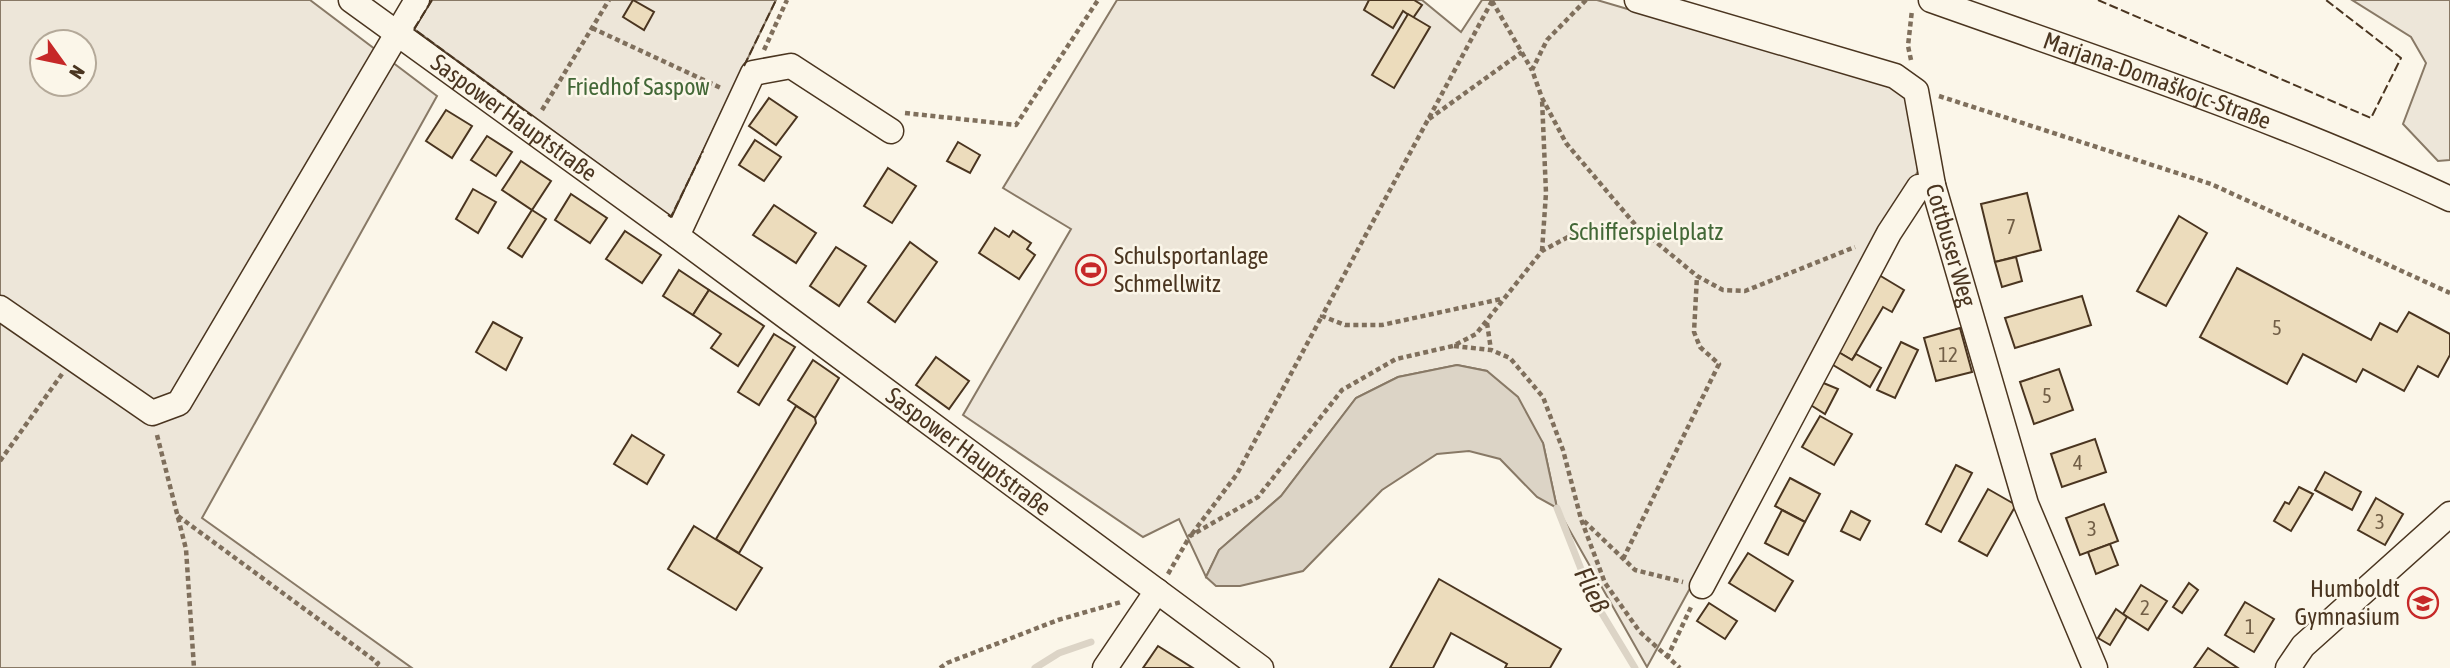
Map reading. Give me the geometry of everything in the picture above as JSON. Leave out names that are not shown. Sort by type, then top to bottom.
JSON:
[{"type":"street","name":"Saspower Hauptstraße","points":[[351,0],[677,236],[1261,668]]},
{"type":"street","points":[[0,308],[152,414],[179,403],[417,0]]},
{"type":"street","points":[[1637,0],[1895,76],[1916,91],[1933,185]]},
{"type":"street","name":"Marjana-Domaškojc-Straße","points":[[1931,0],[2153,78],[2381,167],[2450,199]]},
{"type":"street","points":[[677,236],[753,73],[791,66],[891,131]]},
{"type":"street","name":"Cottbuser Weg","points":[[1702,586],[1889,233],[1919,187],[1933,185],[2026,504],[2095,668]]},
{"type":"street","points":[[2288,668],[2303,646],[2450,514]]},
{"type":"street","points":[[1105,668],[1157,591]]},
{"type":"path","points":[[530,129],[609,0]]},
{"type":"path","points":[[753,73],[787,0]]},
{"type":"path","points":[[862,111],[1016,125],[1098,0]]},
{"type":"path","points":[[1532,70],[1547,40],[1586,0]]},
{"type":"path","points":[[1913,0],[1908,46],[1916,91],[1947,98],[2211,184],[2450,293]]},
{"type":"path","points":[[1492,1],[1532,70],[1542,98],[1566,143],[1639,228],[1697,276],[1723,290],[1745,291],[1889,233]]},
{"type":"path","points":[[940,668],[1059,620],[1157,591],[1191,536],[1237,474],[1492,1]]},
{"type":"path","points":[[592,28],[741,98]]},
{"type":"path","points":[[1427,121],[1521,52]]},
{"type":"path","points":[[1542,98],[1546,193],[1542,251]]},
{"type":"path","points":[[1191,536],[1258,497],[1342,390],[1396,359],[1453,346],[1476,334],[1542,251],[1581,230],[1639,228]]},
{"type":"path","points":[[1623,559],[1719,364],[1700,347],[1694,332],[1697,276]]},
{"type":"path","points":[[1322,316],[1345,325],[1382,325],[1503,299]]},
{"type":"path","points":[[1487,323],[1491,350]]},
{"type":"path","points":[[1453,346],[1491,350],[1510,358],[1543,397],[1563,450],[1581,519],[1605,583],[1640,632],[1680,668]]},
{"type":"path","points":[[0,461],[73,360]]},
{"type":"path","points":[[152,414],[186,549],[194,668]]},
{"type":"path","points":[[177,516],[378,663],[374,668]]},
{"type":"path","points":[[1581,519],[1635,570],[1702,586],[1667,658]]},
{"type":"green space","points":[[0,0],[310,0],[437,96],[202,518],[412,668],[0,668]]},
{"type":"green space","name":"Friedhof Saspow","points":[[432,0],[776,0],[671,217],[414,29]]},
{"type":"green space","name":"Schifferspielplatz","points":[[1117,0],[1422,0],[1461,32],[1482,0],[1597,0],[1889,86],[1908,99],[1918,171],[1647,667],[1557,508],[1543,443],[1487,371],[1457,365],[1398,377],[1356,398],[1281,496],[1219,550],[1206,577],[1179,519],[1143,537],[963,415],[1071,229],[1003,188]]},
{"type":"green space","points":[[2352,0],[2450,0],[2450,160],[2438,161],[2403,124],[2426,63],[2411,37]]},
{"type":"shaded area","points":[[1457,365],[1487,371],[1518,397],[1543,443],[1557,508],[1537,497],[1500,459],[1469,451],[1437,454],[1382,490],[1303,571],[1240,586],[1216,586],[1206,577],[1219,550],[1281,496],[1356,398],[1398,377]]},
{"type":"building","points":[[633,0],[654,12],[644,30],[623,17]]},
{"type":"building","points":[[1369,0],[1414,0],[1422,5],[1413,18],[1403,11],[1393,28],[1364,10]]},
{"type":"building","points":[[1408,14],[1430,27],[1394,88],[1372,75]]},
{"type":"building","points":[[769,98],[797,117],[776,145],[749,126]]},
{"type":"building","points":[[446,110],[472,126],[452,158],[426,141]]},
{"type":"building","points":[[487,136],[512,152],[496,176],[471,160]]},
{"type":"building","points":[[755,140],[781,157],[764,181],[739,165]]},
{"type":"building","points":[[958,142],[980,155],[970,173],[947,161]]},
{"type":"building","points":[[521,161],[551,181],[532,210],[502,190]]},
{"type":"building","points":[[888,168],[916,186],[892,223],[864,206]]},
{"type":"building","points":[[473,189],[496,202],[478,233],[456,219]]},
{"type":"building","points":[[2027,193],[2041,250],[1995,262],[1981,204]]},
{"type":"building","points":[[571,194],[607,218],[590,243],[555,220]]},
{"type":"building","points":[[774,205],[816,233],[796,263],[753,235]]},
{"type":"building","points":[[532,210],[546,219],[522,257],[508,248]]},
{"type":"building","points":[[2179,216],[2207,233],[2166,306],[2137,291]]},
{"type":"building","points":[[995,228],[1009,237],[1013,231],[1031,243],[1027,249],[1035,255],[1019,279],[979,253]]},
{"type":"building","points":[[625,231],[661,255],[642,283],[606,259]]},
{"type":"building","points":[[910,242],[937,262],[895,322],[868,302]]},
{"type":"building","points":[[836,247],[866,266],[839,306],[810,286]]},
{"type":"building","points":[[2016,257],[2022,281],[2002,287],[1995,262]]},
{"type":"building","points":[[2237,268],[2371,340],[2380,323],[2397,332],[2409,312],[2450,334],[2450,355],[2438,377],[2418,366],[2404,391],[2363,369],[2356,382],[2303,354],[2287,384],[2200,337]]},
{"type":"building","points":[[679,270],[709,290],[693,315],[663,296]]},
{"type":"building","points":[[1879,275],[1904,290],[1892,312],[1883,307],[1852,360],[1835,350]]},
{"type":"building","points":[[709,290],[764,326],[738,366],[711,348],[721,334],[693,315]]},
{"type":"building","points":[[2082,296],[2091,325],[2015,348],[2005,318]]},
{"type":"building","points":[[493,322],[522,338],[506,370],[476,352]]},
{"type":"building","points":[[1960,328],[1972,372],[1936,381],[1924,338]]},
{"type":"building","points":[[774,334],[795,347],[759,405],[738,392]]},
{"type":"building","points":[[1901,342],[1918,350],[1895,398],[1877,390]]},
{"type":"building","points":[[1835,350],[1852,360],[1856,354],[1881,368],[1870,387],[1828,362]]},
{"type":"building","points":[[936,357],[969,381],[949,409],[916,385]]},
{"type":"building","points":[[813,360],[839,378],[815,418],[788,400]]},
{"type":"building","points":[[2059,369],[2073,410],[2034,424],[2020,382]]},
{"type":"building","points":[[1821,382],[1838,389],[1825,414],[1809,404]]},
{"type":"building","points":[[796,406],[815,418],[816,423],[739,553],[716,539]]},
{"type":"building","points":[[1820,416],[1852,434],[1834,465],[1802,447]]},
{"type":"building","points":[[632,435],[664,455],[647,484],[614,464]]},
{"type":"building","points":[[2095,439],[2106,472],[2062,487],[2051,454]]},
{"type":"building","points":[[1956,465],[1972,473],[1941,532],[1926,524]]},
{"type":"building","points":[[2325,472],[2361,492],[2352,510],[2315,490]]},
{"type":"building","points":[[1790,478],[1820,494],[1805,522],[1775,506]]},
{"type":"building","points":[[2299,487],[2313,494],[2291,531],[2274,521],[2285,502],[2289,504]]},
{"type":"building","points":[[1988,489],[2016,505],[1987,556],[1959,541]]},
{"type":"building","points":[[2376,498],[2403,514],[2385,545],[2358,530]]},
{"type":"building","points":[[2104,504],[2118,541],[2080,555],[2066,518]]},
{"type":"building","points":[[1782,510],[1805,522],[1788,555],[1765,543]]},
{"type":"building","points":[[1851,511],[1870,521],[1860,540],[1841,531]]},
{"type":"building","points":[[694,526],[762,568],[736,610],[668,569]]},
{"type":"building","points":[[2110,544],[2118,565],[2096,574],[2088,552]]},
{"type":"building","points":[[1748,553],[1793,581],[1775,611],[1729,583]]},
{"type":"building","points":[[1439,579],[1561,649],[1550,668],[1505,668],[1507,664],[1451,633],[1433,668],[1390,668]]},
{"type":"building","points":[[2189,583],[2198,590],[2182,613],[2173,607]]},
{"type":"building","points":[[2141,585],[2167,601],[2148,630],[2123,614]]},
{"type":"building","points":[[2245,602],[2274,619],[2254,652],[2225,635]]},
{"type":"building","points":[[1709,603],[1737,621],[1725,639],[1697,621]]},
{"type":"building","points":[[2116,609],[2127,617],[2110,645],[2098,638]]},
{"type":"building","points":[[1158,646],[1193,668],[1143,668]]},
{"type":"building","points":[[2208,648],[2238,668],[2194,668]]},
{"type":"waterway","name":"Fließ","points":[[1557,508],[1592,597],[1635,668]]},
{"type":"waterway","points":[[1035,668],[1059,653],[1091,642]]},
{"type":"fence","points":[[432,0],[414,29],[532,116]]},
{"type":"fence","points":[[744,66],[776,0]]},
{"type":"fence","points":[[2098,0],[2371,118],[2401,58],[2326,0]]},
{"type":"fence","points":[[668,215],[671,217],[703,151]]},
{"type":"place","name":"Schulsportanlage Schmellwitz","points":[[1091,270]]},
{"type":"place","name":"Humboldt Gymnasium","points":[[2423,603]]}]
